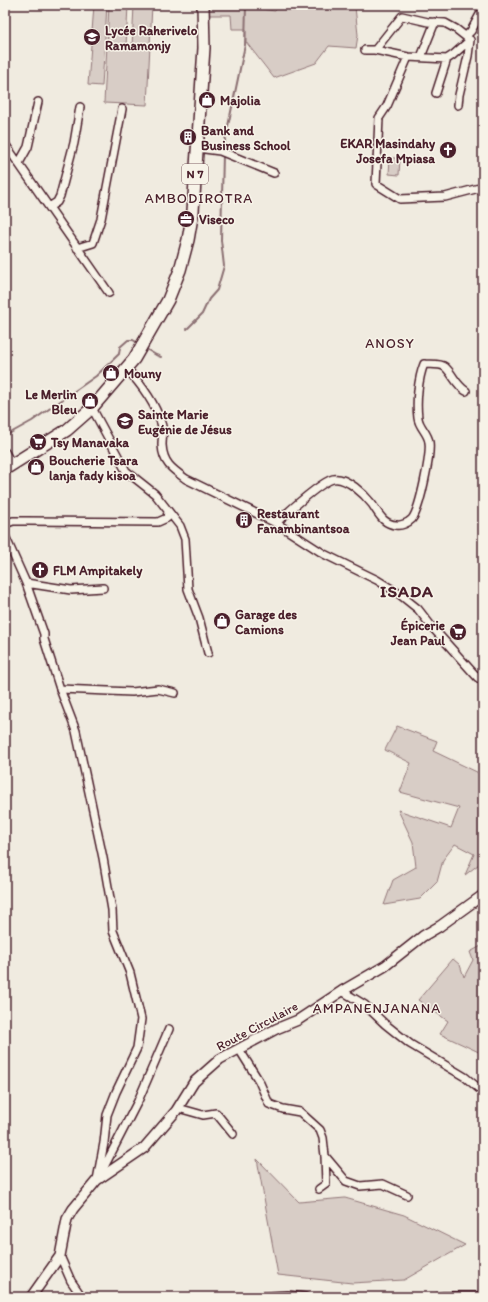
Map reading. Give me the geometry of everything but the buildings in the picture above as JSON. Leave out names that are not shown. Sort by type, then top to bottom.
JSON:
[{"type":"main road","name":"N 7","points":[[8,467],[67,430],[92,408],[134,359],[168,300],[180,270],[188,240],[193,211],[204,48],[205,7]]},
{"type":"street","points":[[365,50],[375,50],[408,57],[446,59],[453,55],[468,38],[483,9]]},
{"type":"street","points":[[375,50],[402,16],[445,23],[468,38]]},
{"type":"street","points":[[420,57],[435,22]]},
{"type":"street","points":[[458,105],[468,56],[468,38]]},
{"type":"street","points":[[408,57],[387,106],[380,118],[376,184],[400,199],[445,196],[483,187]]},
{"type":"street","points":[[436,93],[446,59]]},
{"type":"street","points":[[19,163],[28,147],[38,102]]},
{"type":"street","points":[[49,207],[57,202],[60,196],[74,143],[80,107]]},
{"type":"street","points":[[77,248],[92,243],[102,219],[122,109]]},
{"type":"street","points":[[5,144],[109,294]]},
{"type":"street","points":[[197,148],[223,152],[274,174]]},
{"type":"street","points":[[276,523],[308,495],[333,479],[343,480],[354,486],[372,503],[382,520],[392,525],[401,526],[412,519],[424,485],[430,443],[427,434],[418,420],[418,380],[424,364],[445,367],[460,387],[466,391]]},
{"type":"street","points":[[126,368],[140,383],[159,418],[162,425],[162,446],[165,460],[172,469],[186,479],[276,523],[324,554],[377,580],[398,593],[418,609],[472,672],[483,681]]},
{"type":"street","points":[[92,408],[126,471],[155,494],[180,526],[185,539],[188,589],[199,618],[208,653]]},
{"type":"street","points":[[5,452],[8,467]]},
{"type":"street","points":[[5,524],[13,521],[158,522],[167,518],[168,511]]},
{"type":"street","points":[[5,536],[26,582],[44,634],[44,639],[60,689],[76,731],[87,778],[112,910],[113,931],[130,973],[141,1019],[136,1048],[107,1115],[104,1143],[97,1180]]},
{"type":"street","points":[[26,582],[71,590],[103,588]]},
{"type":"street","points":[[60,689],[132,692],[158,689],[175,693]]},
{"type":"street","name":"Route Circulaire","points":[[32,1297],[60,1256],[67,1219],[73,1209],[97,1180],[144,1148],[178,1108],[194,1082],[220,1060],[276,1029],[298,1020],[342,990],[385,966],[423,936],[483,896]]},
{"type":"street","points":[[342,990],[365,1005],[410,1044],[465,1077],[483,1092]]},
{"type":"street","points":[[97,1180],[138,1101],[169,1029]]},
{"type":"street","points":[[239,1049],[259,1081],[269,1104],[283,1109],[300,1112],[320,1130],[323,1138],[326,1184],[319,1189]]},
{"type":"street","points":[[178,1108],[203,1115],[216,1113],[233,1134]]},
{"type":"street","points":[[325,1156],[346,1181],[360,1186],[383,1184],[407,1195]]},
{"type":"street","points":[[60,1256],[71,1281],[82,1297]]},
{"type":"street","points":[[253,1297],[288,1295],[305,1297]]},
{"type":"street","points":[[438,1297],[481,1297]]},
{"type":"shaded area","points":[[94,5],[107,5],[102,86],[88,85]]},
{"type":"shaded area","points":[[109,5],[128,5],[126,46],[132,47],[134,5],[152,5],[147,105],[104,103]]},
{"type":"shaded area","points":[[205,5],[246,5],[246,7],[275,11],[278,5],[330,7],[339,5],[354,5],[358,35],[356,48],[329,46],[316,63],[274,78],[246,42],[246,29],[232,29],[231,15],[206,15]]},
{"type":"shaded area","points":[[390,158],[400,158],[399,175],[389,174]]},
{"type":"shaded area","points":[[397,726],[437,741],[433,751],[483,775],[483,861],[465,875],[474,854],[455,844],[443,860],[437,882],[420,899],[384,905],[393,880],[416,867],[413,842],[398,810],[451,828],[459,808],[400,792],[411,763],[385,750]]},
{"type":"shaded area","points":[[483,945],[483,1054],[440,1034],[448,1021],[418,1000],[453,959],[460,965],[464,977],[473,960],[470,952]]},
{"type":"shaded area","points":[[257,1159],[299,1202],[345,1198],[404,1215],[465,1245],[404,1280],[352,1283],[278,1275]]},
{"type":"waterway","points":[[223,150],[245,45],[246,5]]},
{"type":"waterway","points":[[187,329],[202,314],[209,299],[217,290],[224,266],[221,240],[223,154]]},
{"type":"waterway","points":[[5,436],[32,421],[96,376],[119,354],[120,347],[128,340],[133,340],[138,343]]},
{"type":"waterway","points":[[146,349],[161,357]]},
{"type":"place","name":"Lycée Raherivelo Ramamonjy","points":[[92,37]]},
{"type":"place","name":"Majolia","points":[[207,100]]},
{"type":"place","name":"Bank and Business School","points":[[188,137]]},
{"type":"place","name":"EKAR Masindahy Josefa Mpiasa","points":[[448,150]]},
{"type":"place","name":"Viseco","points":[[186,219]]},
{"type":"place","name":"Mouny","points":[[111,373]]},
{"type":"place","name":"Le Merlin Bleu","points":[[90,401]]},
{"type":"place","name":"Sainte Marie Eugénie de Jésus","points":[[125,421]]},
{"type":"place","name":"Tsy Manavaka","points":[[38,442]]},
{"type":"place","name":"Boucherie Tsara lanja fady kisoa","points":[[36,467]]},
{"type":"place","name":"Restaurant Fanambinantsoa","points":[[244,520]]},
{"type":"place","name":"FLM Ampitakely","points":[[40,570]]},
{"type":"place","name":"Garage des Camions","points":[[222,621]]},
{"type":"place","name":"Épicerie Jean Paul","points":[[458,632]]},
{"type":"district","name":"AMBODIROTRA","points":[[199,198]]},
{"type":"district","name":"ANOSY","points":[[390,343]]},
{"type":"district","name":"ISADA","points":[[407,591]]},
{"type":"district","name":"AMPANENJANANA","points":[[377,1008]]}]
